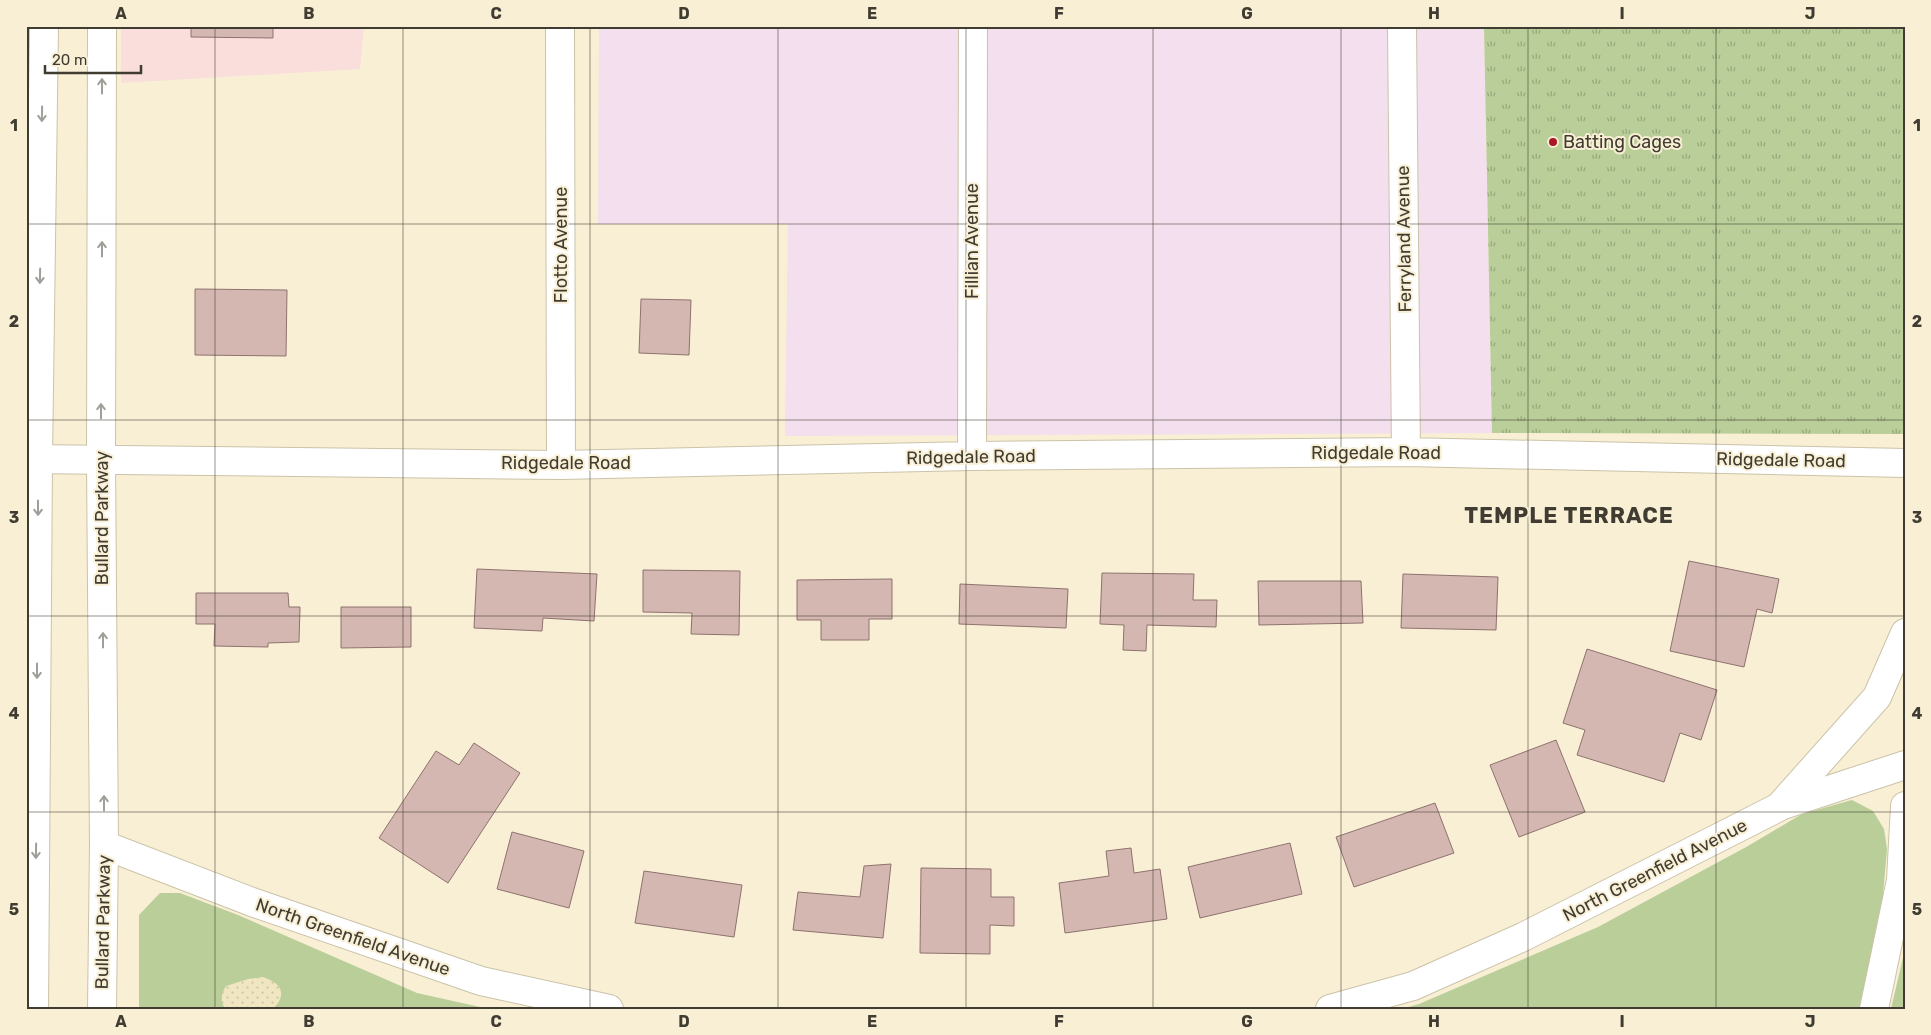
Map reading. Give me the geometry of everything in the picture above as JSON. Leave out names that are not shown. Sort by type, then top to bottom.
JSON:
[{"type":"street","points":[[34,1009],[31,806],[32,459],[44,26]]},
{"type":"street","name":"Bullard Parkway","points":[[102,26],[101,460],[104,845],[102,1009]]},
{"type":"street","name":"Flotto Avenue","points":[[560,26],[561,465]]},
{"type":"street","name":"Fillian Avenue","points":[[972,456],[973,26]]},
{"type":"street","name":"Ferryland Avenue","points":[[1402,26],[1406,452]]},
{"type":"street","name":"Ridgedale Road","points":[[32,459],[561,465],[972,456],[1406,452],[1905,463]]},
{"type":"street","name":"North Greenfield Avenue","points":[[1330,1009],[1414,986],[1523,937],[1779,807],[1877,697],[1905,633]]},
{"type":"street","points":[[1779,807],[1905,765]]},
{"type":"street","points":[[1874,1009],[1901,880],[1905,806]]},
{"type":"street","name":"North Greenfield Avenue","points":[[104,845],[252,902],[480,981],[609,1009]]},
{"type":"shaded area","points":[[121,26],[364,26],[360,69],[121,83]]},
{"type":"shaded area","points":[[599,26],[1484,26],[1492,433],[785,436],[788,224],[598,224]]},
{"type":"green space","points":[[1484,26],[1905,26],[1905,434],[1492,433]]},
{"type":"green space","points":[[1852,800],[1873,811],[1884,829],[1887,849],[1876,974],[1865,1009],[1401,1009],[1419,1004],[1598,927],[1748,846],[1802,814]]},
{"type":"green space","points":[[160,893],[180,893],[238,915],[417,993],[489,1009],[139,1009],[139,915]]},
{"type":"green space","points":[[1905,949],[1905,1009],[1891,1009]]},
{"type":"sand","points":[[263,977],[274,982],[280,990],[280,999],[273,1009],[225,1009],[222,998],[226,986],[248,979]]},
{"type":"building","points":[[191,26],[273,26],[273,38],[191,37]]},
{"type":"building","points":[[195,289],[287,290],[286,356],[195,355]]},
{"type":"building","points":[[641,299],[691,300],[689,355],[639,353]]},
{"type":"building","points":[[1689,561],[1779,579],[1772,613],[1757,609],[1744,667],[1670,651]]},
{"type":"building","points":[[477,569],[597,574],[594,621],[543,618],[542,631],[474,628]]},
{"type":"building","points":[[643,570],[740,571],[739,635],[691,634],[692,613],[643,612]]},
{"type":"building","points":[[1102,573],[1194,574],[1193,600],[1217,600],[1216,627],[1147,625],[1146,651],[1123,650],[1124,625],[1100,624]]},
{"type":"building","points":[[1403,574],[1498,577],[1496,630],[1401,628]]},
{"type":"building","points":[[892,579],[892,619],[869,619],[869,640],[821,640],[821,620],[797,620],[797,580]]},
{"type":"building","points":[[1258,581],[1361,581],[1363,623],[1259,625]]},
{"type":"building","points":[[960,584],[1068,589],[1066,628],[959,624]]},
{"type":"building","points":[[196,593],[288,593],[289,607],[300,607],[299,642],[268,643],[268,647],[214,646],[215,624],[196,624]]},
{"type":"building","points":[[341,607],[411,607],[411,647],[341,648]]},
{"type":"building","points":[[1587,649],[1717,690],[1701,740],[1680,733],[1664,782],[1577,755],[1585,730],[1563,723]]},
{"type":"building","points":[[1556,740],[1585,812],[1519,837],[1490,765]]},
{"type":"building","points":[[474,743],[520,773],[448,883],[379,838],[436,751],[459,765]]},
{"type":"building","points":[[1435,803],[1454,853],[1354,887],[1336,837]]},
{"type":"building","points":[[512,832],[584,851],[569,908],[497,889]]},
{"type":"building","points":[[1290,843],[1302,894],[1200,918],[1188,867]]},
{"type":"building","points":[[1131,848],[1134,873],[1160,869],[1167,919],[1065,933],[1059,883],[1109,876],[1106,851]]},
{"type":"building","points":[[891,864],[883,938],[793,930],[798,892],[860,897],[864,866]]},
{"type":"building","points":[[921,868],[991,869],[991,897],[1014,897],[1014,926],[990,925],[990,954],[920,953]]},
{"type":"building","points":[[644,871],[742,885],[734,937],[635,923]]},
{"type":"place","name":"Batting Cages","points":[[1553,142]]},
{"type":"district","name":"TEMPLE TERRACE","points":[[1569,515]]}]
